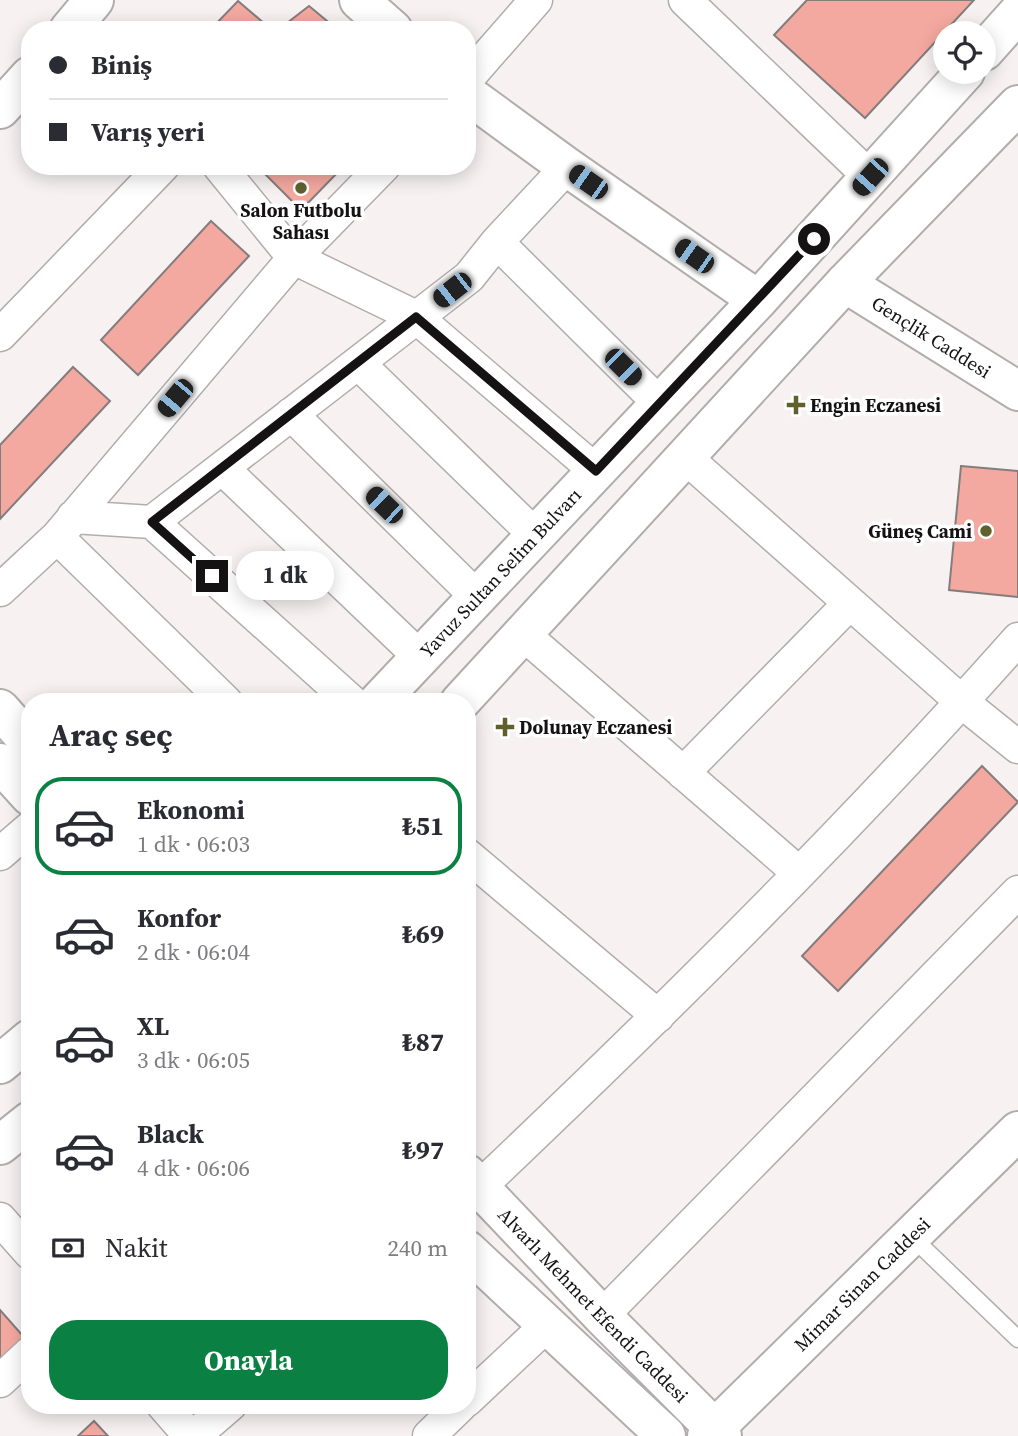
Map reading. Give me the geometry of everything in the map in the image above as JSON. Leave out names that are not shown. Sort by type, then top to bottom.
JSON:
[{"type":"main road","points":[[359,0],[383,21]]},
{"type":"main road","points":[[996,38],[1018,13]]},
{"type":"main road","name":"Yavuz Sultan Selim Bulvarı","points":[[387,693],[758,300],[954,84]]},
{"type":"main road","points":[[476,101],[758,300]]},
{"type":"main road","points":[[468,693],[845,283],[1018,104]]},
{"type":"main road","name":"Gençlik Caddesi","points":[[845,283],[1018,391]]},
{"type":"main road","points":[[0,709],[21,733]]},
{"type":"main road","points":[[0,763],[21,786]]},
{"type":"main road","points":[[0,1065],[21,1047]]},
{"type":"main road","points":[[0,1145],[21,1128]]},
{"type":"main road","name":"Mimar Sinan Caddesi","points":[[714,1434],[1018,1131]]},
{"type":"main road","name":"Alvarlı Mehmet Efendi Caddesi","points":[[476,1190],[714,1434]]},
{"type":"main road","points":[[476,1258],[666,1436]]},
{"type":"street","points":[[476,69],[536,0]]},
{"type":"street","points":[[685,0],[870,177]]},
{"type":"street","points":[[65,527],[152,522],[470,277],[497,242],[567,167]]},
{"type":"street","points":[[0,335],[154,175]]},
{"type":"street","points":[[226,175],[295,258],[416,317],[596,471]]},
{"type":"street","points":[[0,590],[65,527],[295,258],[375,175]]},
{"type":"street","points":[[497,242],[659,403]]},
{"type":"street","points":[[358,363],[535,535]]},
{"type":"street","points":[[291,414],[477,597]]},
{"type":"street","points":[[685,457],[962,702],[1018,747]]},
{"type":"street","points":[[222,468],[421,657]]},
{"type":"street","points":[[152,522],[342,693]]},
{"type":"street","points":[[65,527],[218,693]]},
{"type":"street","points":[[683,773],[850,603]]},
{"type":"street","points":[[523,634],[799,873]]},
{"type":"street","points":[[476,1182],[658,1016],[799,873],[962,702],[1018,639]]},
{"type":"street","points":[[0,853],[21,836]]},
{"type":"street","points":[[476,863],[658,1016]]},
{"type":"street","points":[[601,1316],[1018,892]]},
{"type":"street","points":[[0,1219],[21,1243]]},
{"type":"street","points":[[476,1392],[547,1325]]},
{"type":"street","points":[[0,1381],[21,1361]]},
{"type":"street","points":[[171,1414],[192,1436],[219,1414]]},
{"type":"street","points":[[429,1436],[452,1414]]},
{"type":"lane","points":[[912,1237],[1018,1339]]},
{"type":"building","points":[[807,0],[974,0],[955,21],[933,21],[933,44],[865,118],[774,35]]},
{"type":"building","points":[[238,1],[261,21],[219,21]]},
{"type":"building","points":[[309,6],[327,21],[290,21]]},
{"type":"building","name":"Salon Futbolu Sahası","points":[[266,175],[335,175],[301,210]]},
{"type":"building","points":[[211,221],[249,256],[138,375],[101,340]]},
{"type":"building","points":[[73,367],[110,401],[0,519],[0,445]]},
{"type":"building","name":"Güneş Cami","points":[[961,466],[1018,471],[1018,597],[949,590]]},
{"type":"building","points":[[982,766],[1018,802],[838,991],[802,956]]},
{"type":"building","points":[[0,1310],[21,1334],[21,1352],[0,1370]]},
{"type":"building","points":[[94,1421],[108,1436],[78,1436]]},
{"type":"place","name":"Salon Futbolu Sahası","points":[[301,188]]},
{"type":"place","name":"Engin Eczanesi","points":[[796,405]]},
{"type":"place","name":"Güneş Cami","points":[[986,531]]},
{"type":"place","name":"Dolunay Eczanesi","points":[[505,727]]},
{"type":"route","points":[[212,576],[152,522],[416,317],[596,471],[814,239]]}]
